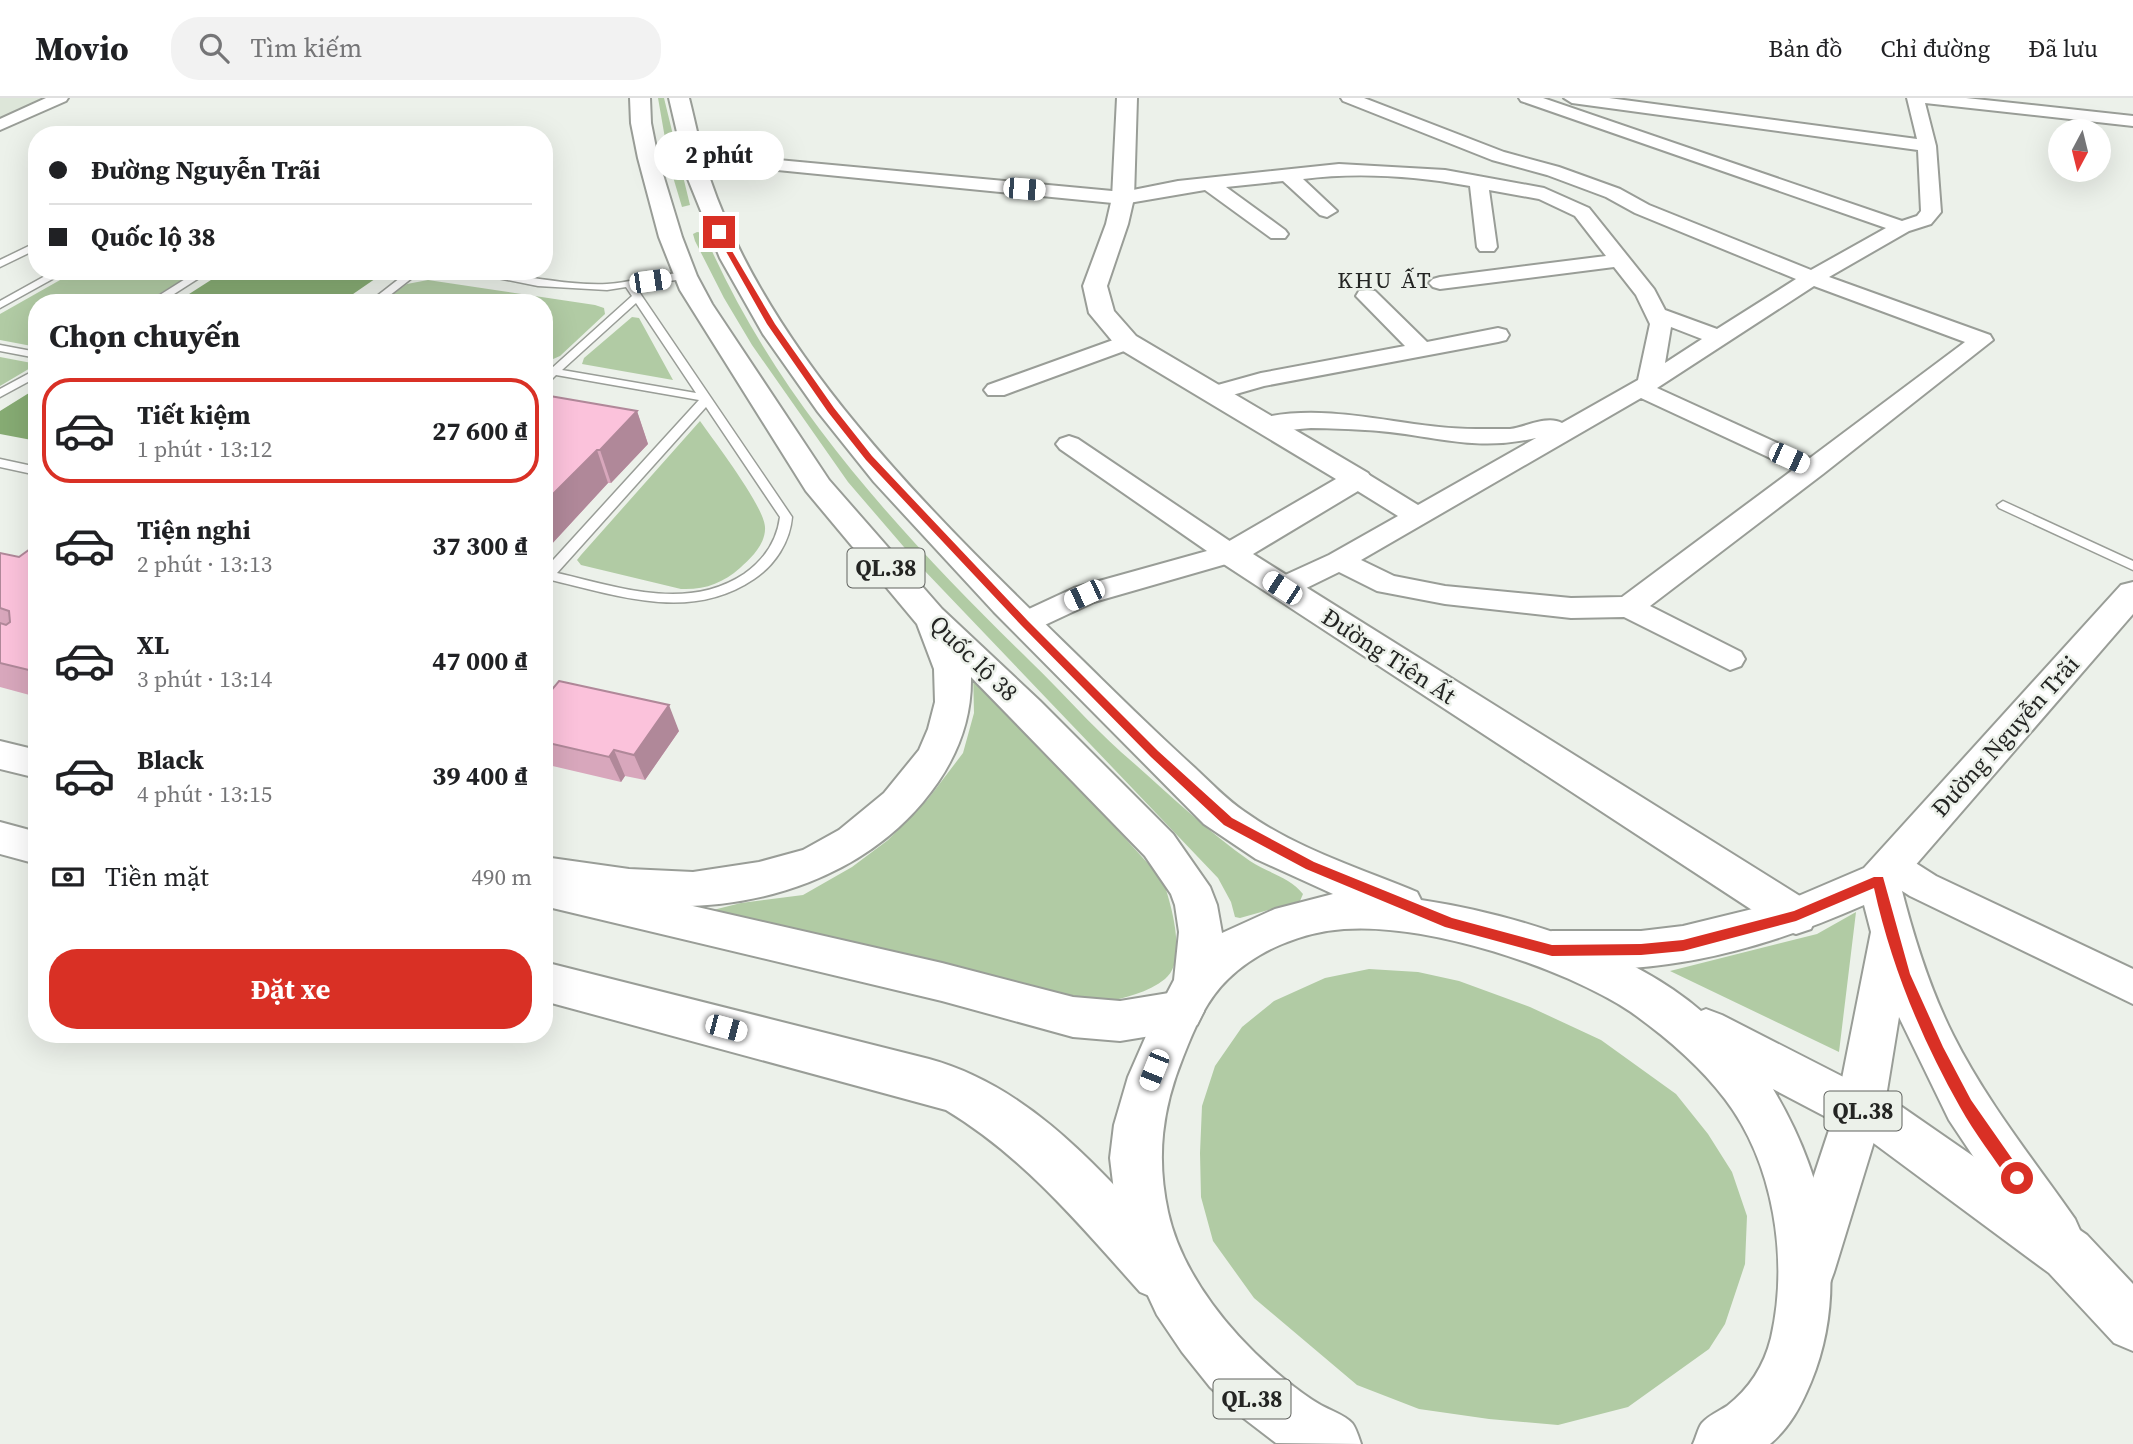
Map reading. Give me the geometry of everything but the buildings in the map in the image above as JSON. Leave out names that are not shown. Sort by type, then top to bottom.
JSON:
[{"type":"main road","name":"Quốc lộ 38","points":[[640,98],[641,135],[683,276],[817,485],[930,617],[1027,710],[1159,845],[1189,887],[1196,905],[1201,932],[1188,998]]},
{"type":"main road","name":"QL.38","points":[[679,98],[690,149],[734,263],[757,303],[831,410],[878,468],[1024,623],[1154,754],[1228,821],[1310,866],[1450,923]]},
{"type":"main road","points":[[1127,98],[1123,198],[1117,224],[1095,286],[1102,313],[1127,342],[1357,479],[1230,554]]},
{"type":"main road","points":[[666,223],[714,216]]},
{"type":"main road","name":"Đường Tiên Ất","points":[[1230,554],[1796,916]]},
{"type":"main road","name":"Đường Nguyễn Trãi","points":[[1552,950],[1641,950],[1683,945],[1796,916],[1884,873],[2133,593]]},
{"type":"main road","points":[[553,875],[652,888],[711,887],[798,869],[832,855],[861,837],[904,797],[928,770],[946,732],[952,709],[953,674],[930,617]]},
{"type":"main road","points":[[0,755],[28,762]]},
{"type":"main road","points":[[0,838],[28,846]]},
{"type":"main road","points":[[1884,873],[1891,934],[1903,974],[1938,1051],[1966,1104],[2068,1254]]},
{"type":"main road","points":[[553,891],[942,982],[1073,1017],[1120,1021],[1188,998]]},
{"type":"main road","points":[[1167,1283],[1152,1244],[1139,1197],[1136,1136],[1146,1089],[1188,998],[1212,967],[1250,940],[1315,915],[1342,911],[1369,911],[1450,923],[1552,950],[1663,1010],[1709,1048],[1743,1086],[1757,1107],[1788,1177],[1799,1223],[1805,1281],[1801,1323],[1780,1386],[1765,1409],[1722,1444]]},
{"type":"main road","points":[[1805,1281],[1860,1109],[1891,934]]},
{"type":"main road","points":[[553,983],[907,1076],[961,1093],[1007,1121],[1046,1152],[1167,1283],[1219,1353],[1284,1415],[1332,1444]]},
{"type":"main road","name":"QL.38","points":[[1642,997],[1885,1123],[2068,1254],[2133,1324]]},
{"type":"main road","name":"QL.38","points":[[1219,1353],[1285,1444]]},
{"type":"street","points":[[0,125],[60,98]]},
{"type":"street","points":[[1351,98],[1498,156],[1553,171],[1613,193],[1642,209],[1812,278],[1982,341],[1629,607]]},
{"type":"street","points":[[1527,98],[1902,227]]},
{"type":"street","points":[[1569,98],[1927,146]]},
{"type":"street","points":[[1282,588],[1339,561],[1644,386],[1812,278],[1902,227],[1924,220],[1931,212],[1927,146],[1917,98],[2133,121]]},
{"type":"street","points":[[690,149],[761,163],[1123,198],[1209,184],[1339,169],[1444,176],[1544,194],[1582,212],[1658,315],[1661,324],[1644,386]]},
{"type":"street","points":[[1287,175],[1327,211]]},
{"type":"street","points":[[1479,182],[1487,247]]},
{"type":"street","points":[[1209,184],[1278,234]]},
{"type":"street","points":[[1440,283],[1620,260]]},
{"type":"street","points":[[1367,296],[1420,348]]},
{"type":"street","points":[[1658,315],[1720,338]]},
{"type":"street","points":[[1215,393],[1261,380],[1497,335]]},
{"type":"street","points":[[996,390],[1127,342]]},
{"type":"street","points":[[1644,386],[1814,469]]},
{"type":"street","points":[[1266,424],[1310,421],[1369,422],[1464,437],[1511,436],[1581,421]]},
{"type":"street","points":[[1069,444],[1230,554]]},
{"type":"street","points":[[1357,479],[1417,516]]},
{"type":"street","points":[[1024,623],[1084,595],[1230,554]]},
{"type":"street","points":[[1339,561],[1387,584],[1445,594],[1571,608],[1629,607],[1730,659]]},
{"type":"street","points":[[1884,873],[1923,886],[2133,987]]},
{"type":"lane","points":[[0,264],[28,250]]},
{"type":"lane","points":[[520,280],[607,287],[683,276]]},
{"type":"lane","points":[[0,305],[46,280]]},
{"type":"lane","points":[[167,294],[190,280]]},
{"type":"lane","points":[[385,294],[404,280]]},
{"type":"lane","points":[[553,577],[668,600],[696,601],[743,583],[766,563],[778,548],[785,531],[786,517],[629,285]]},
{"type":"lane","points":[[553,369],[638,297]]},
{"type":"lane","points":[[0,348],[28,353]]},
{"type":"lane","points":[[553,375],[707,398]]},
{"type":"lane","points":[[0,394],[28,377]]},
{"type":"lane","points":[[553,568],[707,398]]},
{"type":"lane","points":[[0,463],[28,469]]},
{"type":"lane","points":[[2003,505],[2133,566]]},
{"type":"shaded area","points":[[0,98],[56,98],[0,123]]},
{"type":"shaded area","points":[[658,98],[664,98],[690,205],[682,207],[670,167]]},
{"type":"shaded area","points":[[704,233],[733,294],[767,353],[805,409],[890,515],[983,615],[1110,741],[1233,849],[1298,888],[1303,894],[1300,901],[1240,918],[1235,917],[1231,902],[1218,878],[922,568],[848,482],[752,345],[695,241],[693,234]]},
{"type":"shaded area","points":[[60,280],[182,280],[159,294],[35,294]]},
{"type":"shaded area","points":[[211,280],[373,280],[353,294],[189,294]]},
{"type":"shaded area","points":[[428,280],[522,294],[393,294],[407,284]]},
{"type":"shaded area","points":[[28,298],[28,345],[0,340],[0,314]]},
{"type":"shaded area","points":[[553,299],[604,308],[605,314],[560,356],[553,359]]},
{"type":"shaded area","points":[[632,317],[639,318],[673,380],[582,364],[584,358]]},
{"type":"shaded area","points":[[0,357],[28,362],[28,369],[0,386]]},
{"type":"shaded area","points":[[28,394],[28,439],[0,434],[0,411]]},
{"type":"shaded area","points":[[700,421],[737,474],[762,517],[765,533],[753,555],[720,582],[690,589],[581,565],[577,560],[581,555]]},
{"type":"shaded area","points":[[973,671],[1163,880],[1173,917],[1177,946],[1172,971],[1158,984],[1136,994],[1104,1003],[713,910],[741,903],[803,895],[852,867],[888,840],[928,799],[963,753],[974,713]]},
{"type":"shaded area","points":[[1856,912],[1839,1052],[1670,971],[1817,934]]},
{"type":"shaded area","points":[[1369,969],[1418,972],[1459,981],[1530,1007],[1601,1040],[1676,1094],[1708,1134],[1732,1172],[1747,1216],[1745,1264],[1725,1324],[1709,1349],[1628,1407],[1558,1425],[1489,1419],[1419,1409],[1357,1385],[1254,1298],[1213,1241],[1201,1197],[1202,1106],[1215,1066],[1242,1027],[1274,1001],[1325,978]]},
{"type":"district","name":"KHU ẤT","points":[[1385,280]]},
{"type":"route","points":[[719,232],[757,303],[831,410],[869,458],[1024,623],[1154,754],[1228,821],[1310,866],[1450,923],[1552,950],[1641,950],[1683,945],[1796,916],[1879,880],[1903,974],[1938,1051],[1966,1104],[2017,1178]]}]
